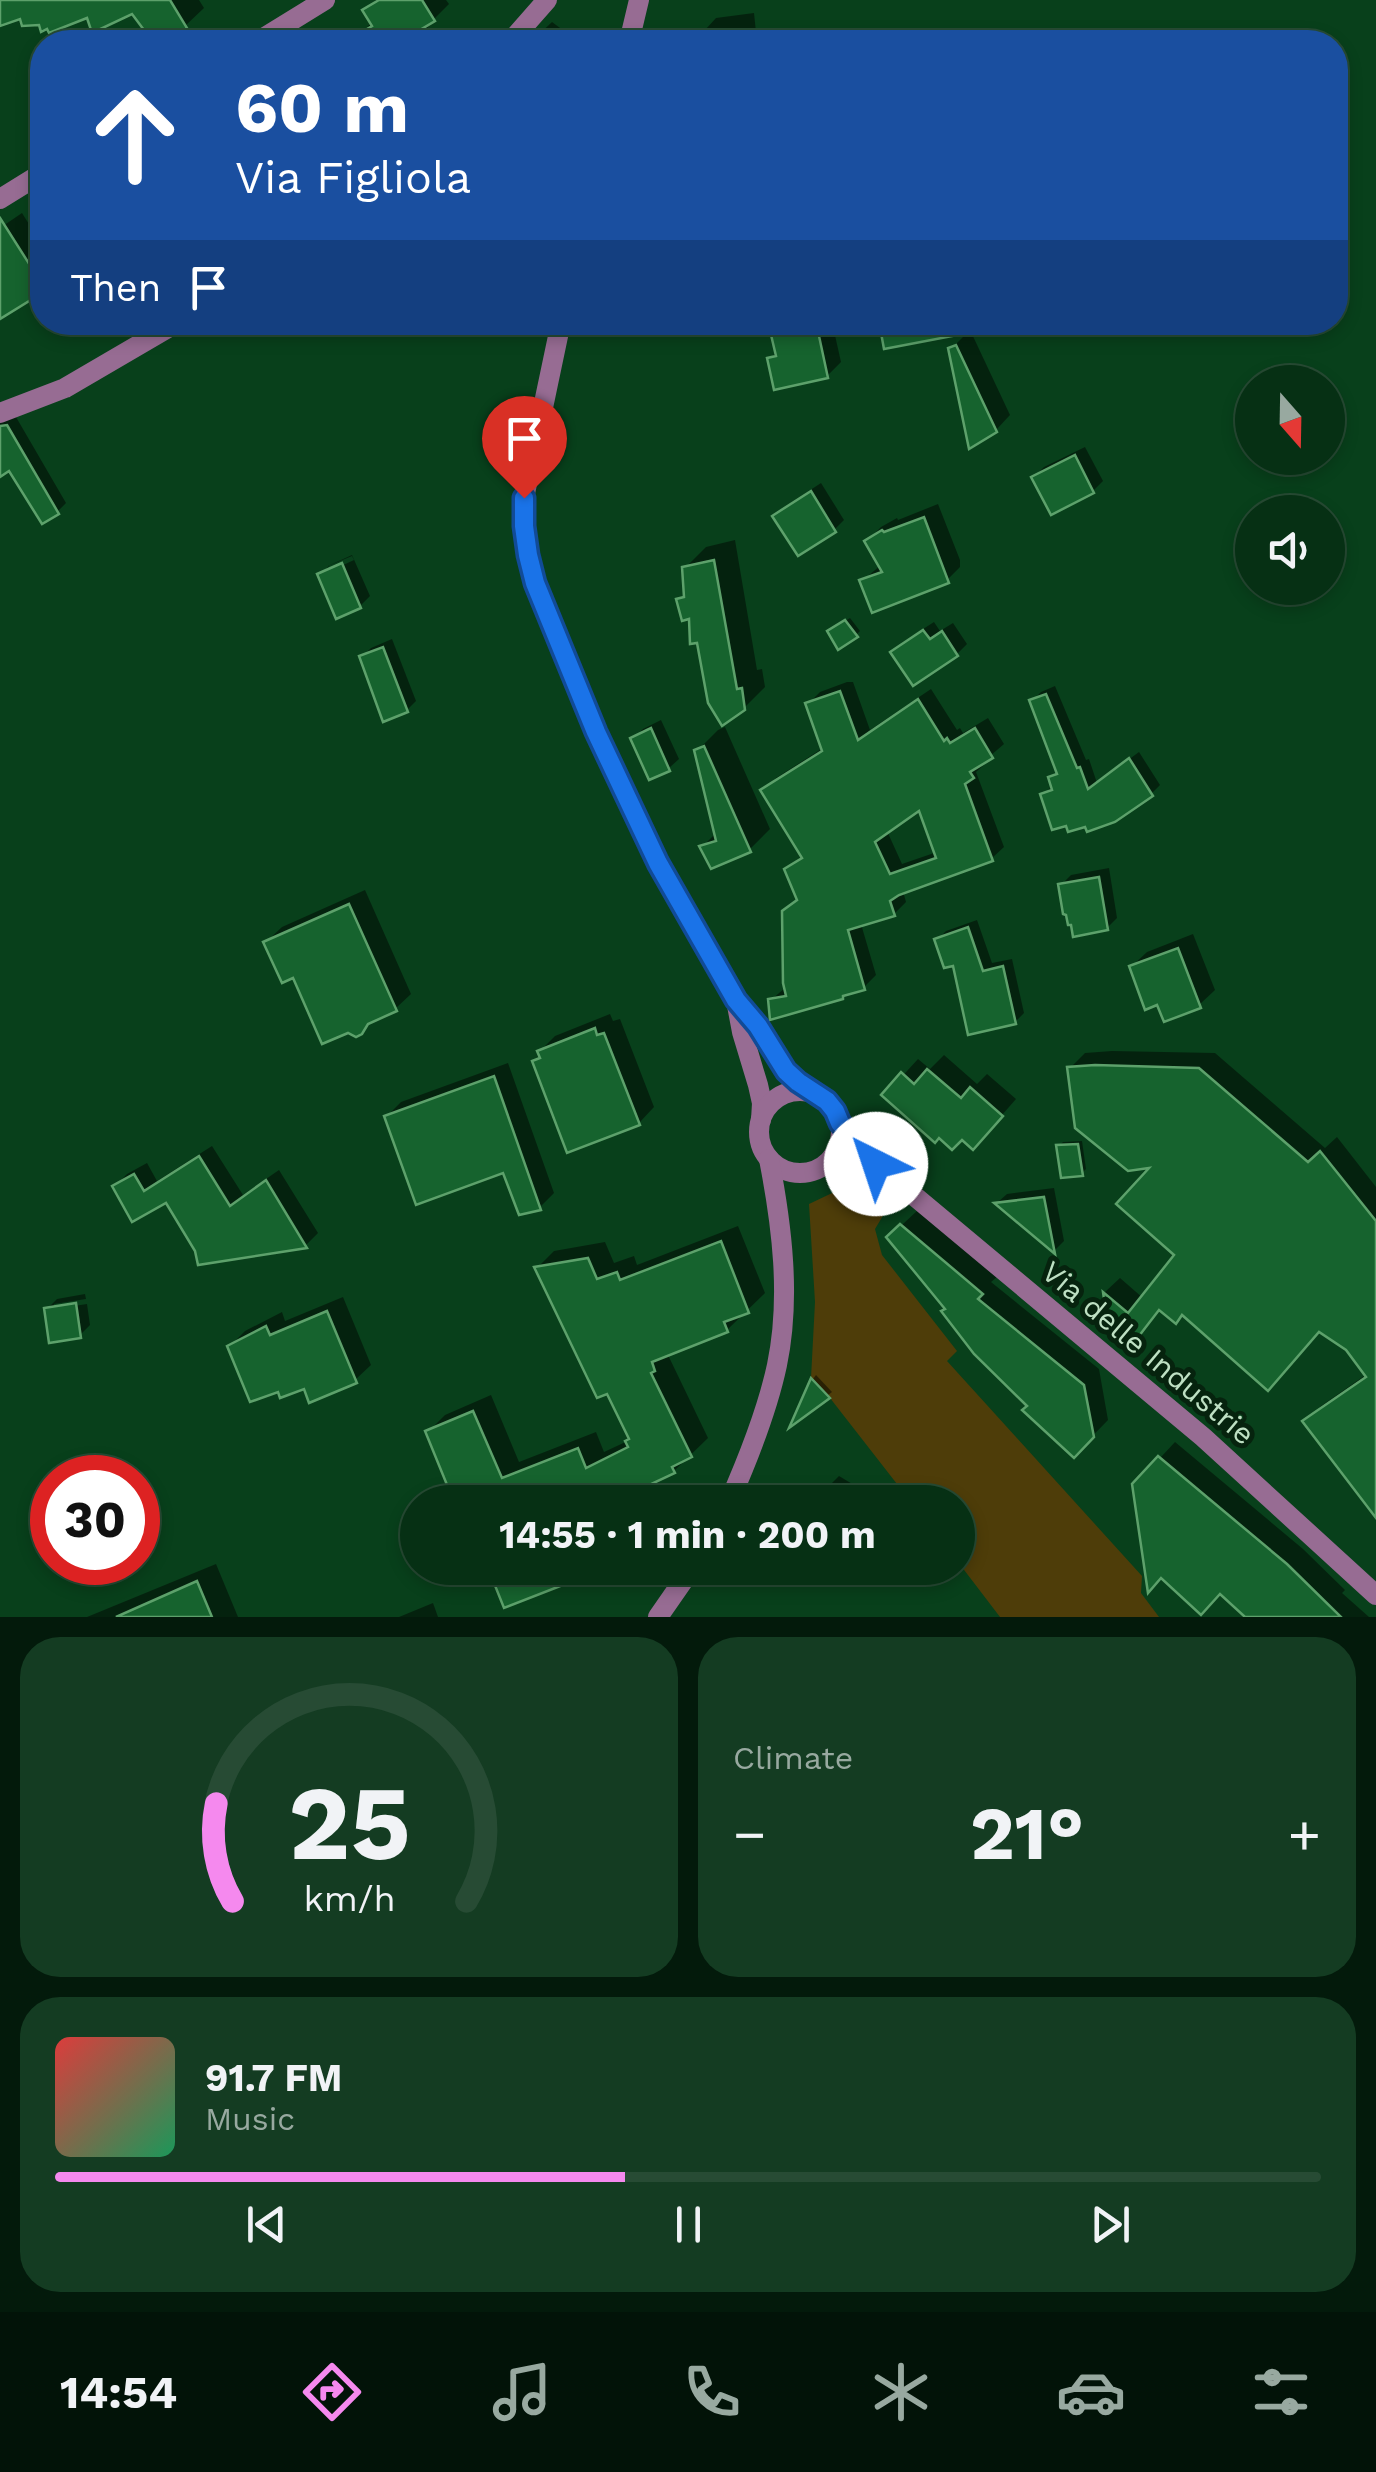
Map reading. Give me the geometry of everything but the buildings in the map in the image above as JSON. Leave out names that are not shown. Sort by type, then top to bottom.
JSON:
[{"type":"street","points":[[277,30],[325,0]]},
{"type":"street","points":[[520,30],[546,0]]},
{"type":"street","points":[[631,30],[639,0]]},
{"type":"street","points":[[0,198],[30,180]]},
{"type":"street","points":[[0,413],[65,388],[156,335]]},
{"type":"street","points":[[559,335],[524,498],[531,569],[623,792],[658,863],[736,1000],[762,1103],[759,1134],[769,1159],[780,1216],[784,1303],[777,1364],[736,1485]]},
{"type":"street","name":"Via delle Industrie","points":[[736,1000],[758,1026],[786,1071],[827,1101],[840,1123],[876,1164],[1204,1437],[1376,1594]]},
{"type":"street","points":[[761,1120],[767,1108],[790,1092],[816,1094]]},
{"type":"street","points":[[769,1159],[794,1172],[820,1168],[838,1148],[840,1123]]},
{"type":"street","points":[[830,1160],[876,1164]]},
{"type":"street","points":[[780,1216],[807,1172]]},
{"type":"street","points":[[658,1617],[680,1585]]},
{"type":"shaded area","points":[[849,1185],[859,1188],[884,1214],[875,1229],[882,1255],[957,1351],[947,1361],[1142,1576],[1141,1593],[1159,1617],[1000,1617],[975,1584],[975,1485],[898,1485],[811,1378],[815,1302],[809,1204]]},
{"type":"route","points":[[524,498],[524,526],[535,583],[596,732],[658,863],[736,1000],[758,1026],[786,1071],[827,1101],[840,1123],[876,1164]]}]
